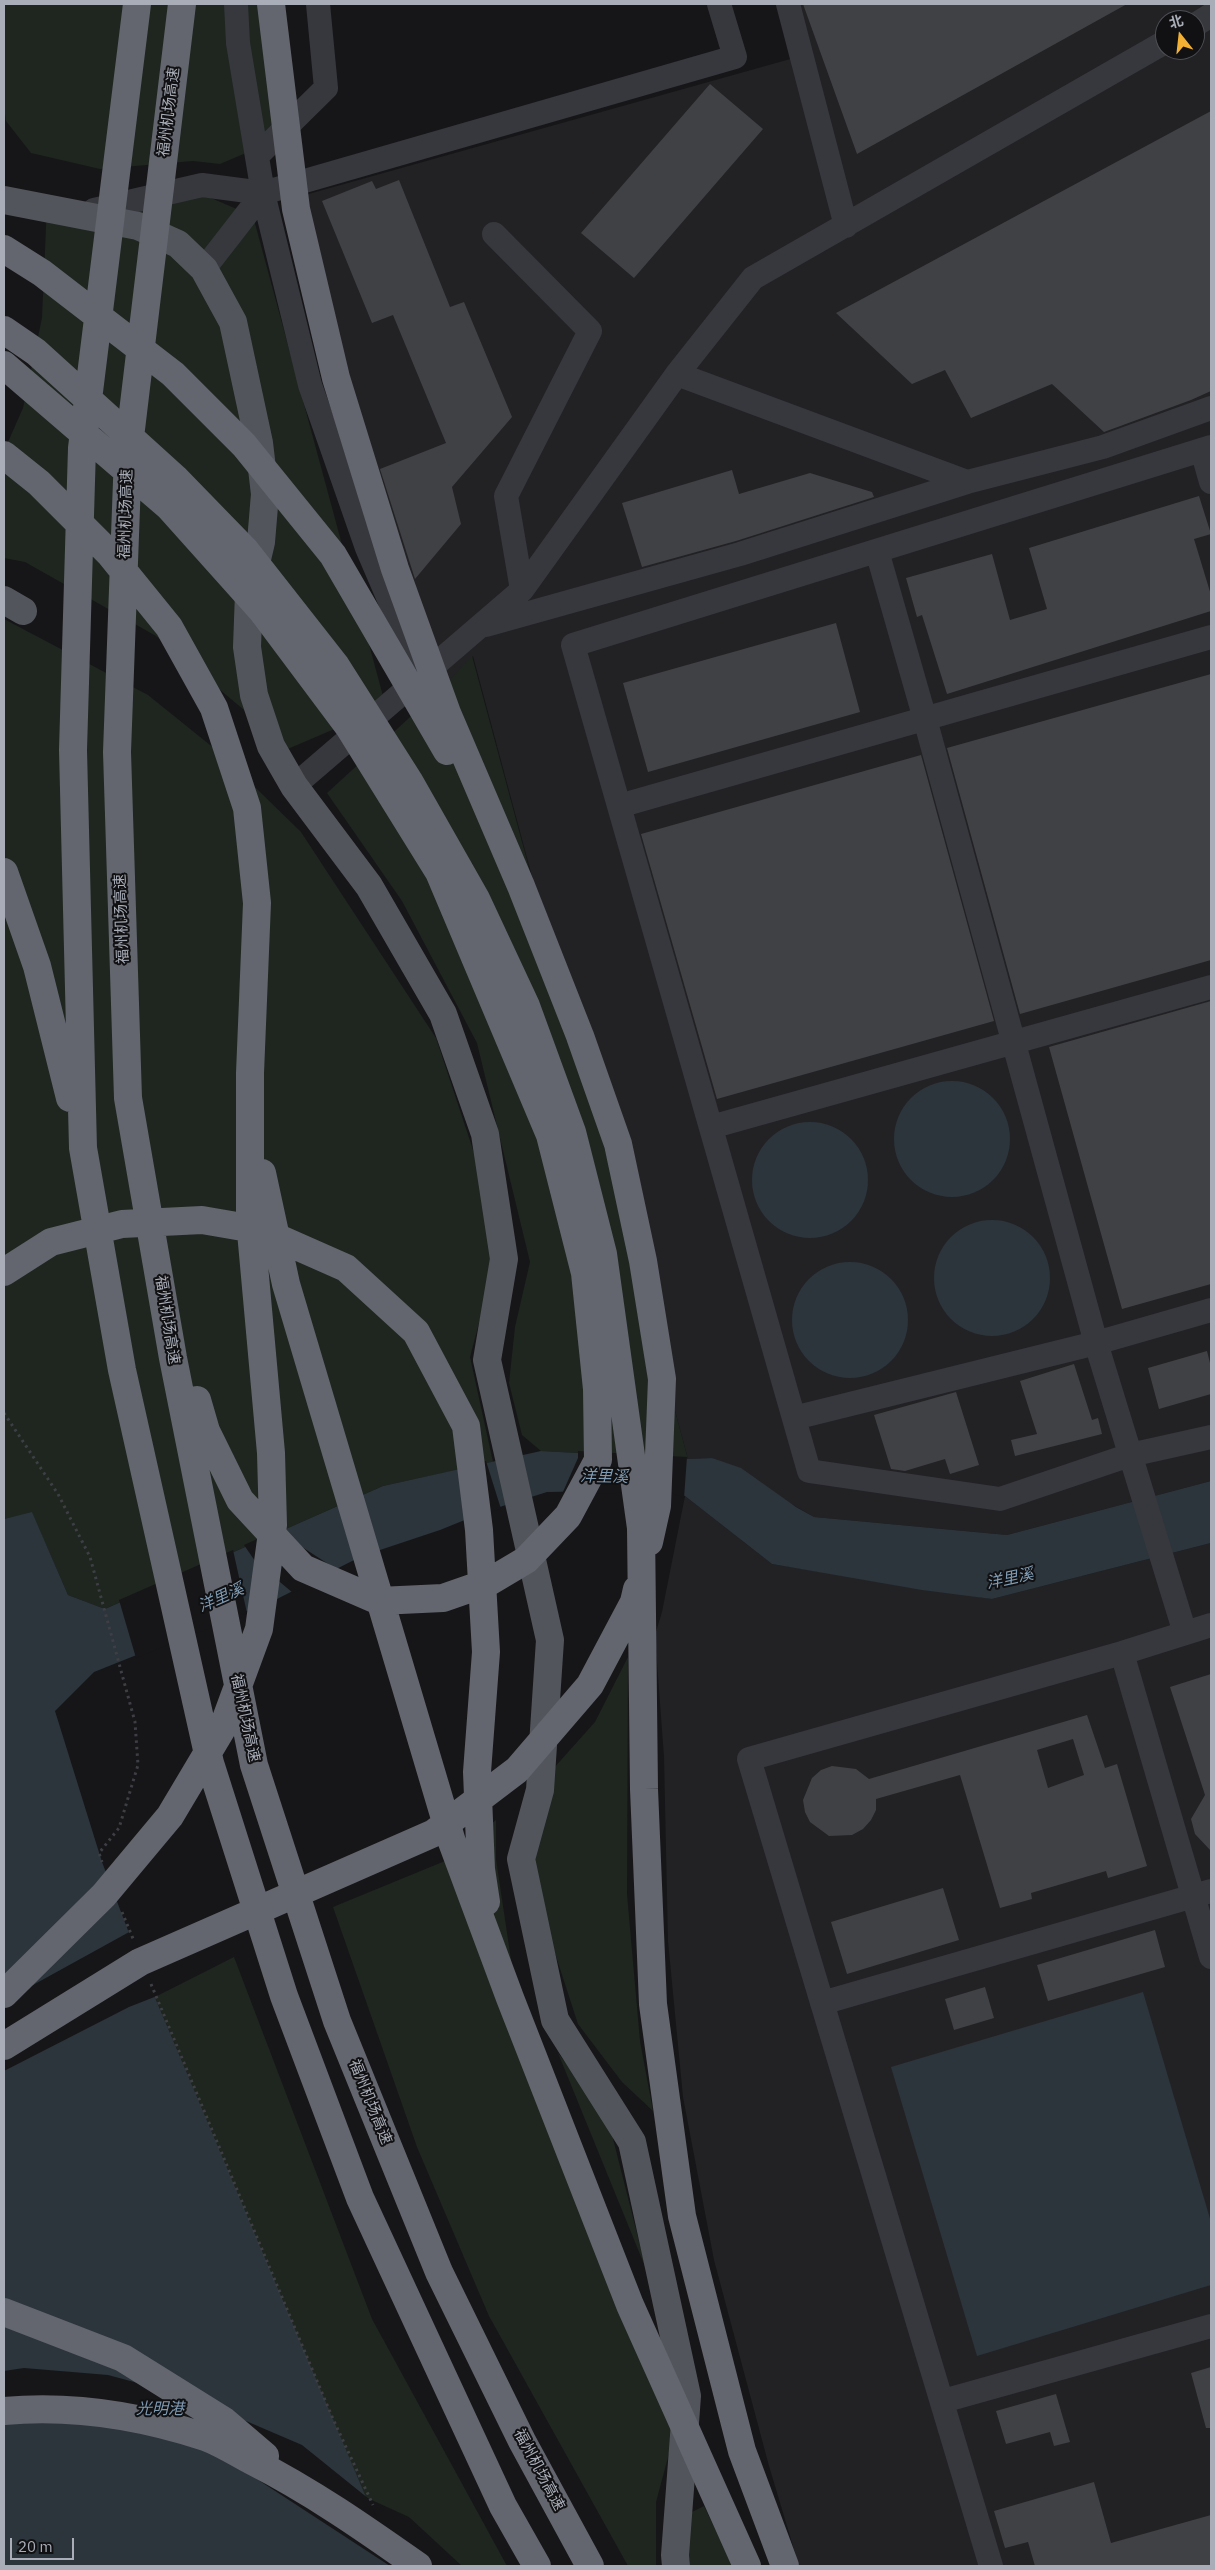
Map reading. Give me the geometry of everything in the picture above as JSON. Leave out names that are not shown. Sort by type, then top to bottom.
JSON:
[{"type":"highway","points":[[83,1148],[73,750],[82,448],[137,4]]},
{"type":"highway","name":"福州机场高速","points":[[182,4],[128,454],[117,752],[128,1098],[162,1283],[173,1358],[254,1765],[337,2020],[439,2272],[522,2441],[590,2566]]},
{"type":"highway","points":[[4,2046],[140,1962],[434,1833],[517,1770],[590,1685],[634,1602],[657,1506],[662,1379],[643,1261],[618,1144],[580,1036],[521,886],[447,713],[395,569],[336,378],[296,209],[271,4]]},
{"type":"highway","points":[[4,249],[42,273],[173,374],[244,445],[333,555],[447,751],[521,886]]},
{"type":"highway","points":[[4,330],[36,352],[175,478],[245,550],[336,666],[409,782],[476,899],[526,1006],[572,1132],[603,1254],[640,1528],[644,1789],[653,2004],[682,2216],[742,2451],[784,2566]]},
{"type":"highway","points":[[4,365],[169,507],[263,612],[349,727],[439,872],[550,1135],[585,1273],[597,1389],[598,1460],[568,1516],[526,1560],[490,1582],[443,1598],[379,1601],[303,1568],[240,1500],[206,1431],[162,1283]]},
{"type":"highway","points":[[4,455],[39,483],[109,553],[168,627],[214,708],[247,808],[257,902],[250,1073],[250,1221],[271,1453],[273,1525],[260,1629],[224,1727],[170,1816],[104,1895],[4,1994]]},
{"type":"highway","points":[[4,872],[37,966],[83,1148],[122,1370],[210,1763],[281,1986],[360,2198],[503,2506],[537,2566]]},
{"type":"highway","points":[[250,1073],[263,1181],[286,1284],[452,1842],[510,1998],[630,2305],[747,2566]]},
{"type":"highway","points":[[4,1272],[51,1242],[122,1224],[202,1220],[260,1230],[346,1268],[416,1332],[466,1426],[479,1530],[486,1652],[477,1772],[481,1869],[492,1939],[510,1998]]},
{"type":"highway","points":[[4,2312],[123,2358],[224,2421],[295,2483]]},
{"type":"highway","points":[[4,2410],[32,2408],[127,2416],[206,2438],[295,2483],[353,2520],[418,2566]]},
{"type":"main road","points":[[4,200],[25,206],[138,226],[178,244],[204,269],[233,322],[259,443],[266,494],[261,542],[249,593],[248,647],[256,704],[270,746],[294,786],[369,886],[443,1014],[485,1134],[504,1259],[487,1360],[550,1640],[540,1790],[521,1859],[555,2020],[632,2142],[687,2396],[675,2555],[676,2566]]},
{"type":"lane","points":[[236,4],[238,43],[264,193],[310,385],[368,548],[412,653],[427,672]]},
{"type":"lane","points":[[257,156],[326,88],[318,4]]},
{"type":"lane","points":[[78,214],[202,185],[264,193],[735,57],[719,4]]},
{"type":"lane","points":[[788,4],[846,226]]},
{"type":"lane","points":[[294,786],[522,590],[677,374],[753,278],[1155,48]]},
{"type":"lane","points":[[204,269],[264,193]]},
{"type":"lane","points":[[494,234],[590,331],[506,496],[522,590]]},
{"type":"lane","points":[[677,374],[967,482]]},
{"type":"lane","points":[[480,627],[740,554],[967,482],[1103,447],[1211,408]]},
{"type":"lane","points":[[1211,482],[1206,449],[573,645],[809,1471],[1000,1499],[1130,1455],[1211,1438]]},
{"type":"lane","points":[[877,551],[1096,1343],[1185,1633]]},
{"type":"lane","points":[[619,806],[1211,637]]},
{"type":"lane","points":[[711,1127],[1211,988]]},
{"type":"lane","points":[[794,1418],[1096,1343],[1211,1310]]},
{"type":"lane","points":[[991,2566],[943,2401],[748,1759],[1122,1653],[1211,1625]]},
{"type":"lane","points":[[1122,1653],[1202,1893],[1211,1957]]},
{"type":"lane","points":[[822,2003],[1202,1893]]},
{"type":"lane","points":[[943,2401],[1211,2326]]},
{"type":"path","points":[[4,1412],[58,1494],[90,1557],[124,1690],[135,1722],[138,1765],[119,1828],[99,1853],[106,1872]]},
{"type":"path","points":[[121,1909],[136,1946]]},
{"type":"path","points":[[150,1983],[333,2419],[377,2514]]},
{"type":"shaded area","points":[[4,4],[283,4],[293,133],[220,164],[193,161],[100,169],[31,153],[6,121],[4,107]]},
{"type":"shaded area","points":[[778,4],[1211,4],[1211,1481],[1007,1535],[814,1517],[712,1458],[688,1459],[473,656],[444,686],[371,473],[305,195],[794,58]]},
{"type":"shaded area","points":[[190,195],[211,198],[253,216],[386,707],[283,751],[269,731],[156,636],[25,562],[4,558],[4,451],[23,408],[42,318],[47,205]]},
{"type":"shaded area","points":[[4,619],[148,695],[220,753],[301,832],[436,1038],[488,1195],[492,1274],[470,1357],[493,1462],[383,1486],[105,1609],[68,1595],[32,1513],[4,1519]]},
{"type":"shaded area","points":[[472,656],[688,1459],[541,1451],[522,1435],[509,1383],[515,1327],[530,1262],[477,1043],[402,901],[327,793],[444,686]]},
{"type":"shaded area","points":[[685,1496],[772,1564],[992,1599],[1211,1543],[1211,2566],[799,2566],[769,2466],[714,2260],[683,2097],[668,1941],[664,1757],[655,1635],[662,1612]]},
{"type":"shaded area","points":[[628,1657],[627,1894],[640,2041],[653,2111],[622,2082],[578,2024],[553,1947],[532,1851],[544,1779],[595,1722]]},
{"type":"shaded area","points":[[496,1820],[496,1859],[524,2047],[676,2436],[670,2450],[656,2502],[656,2566],[628,2566],[489,2316],[417,2147],[333,1907],[445,1861]]},
{"type":"shaded area","points":[[234,1957],[372,2319],[507,2566],[462,2566],[409,2517],[365,2497],[155,1997]]},
{"type":"shaded area","points":[[558,2053],[608,2119],[646,2269]]},
{"type":"shaded area","points":[[704,2506],[733,2566],[690,2566],[686,2515]]},
{"type":"water","points":[[952,1081],[974,1086],[993,1098],[1005,1117],[1010,1139],[1005,1161],[993,1180],[974,1192],[952,1197],[930,1192],[911,1180],[899,1161],[894,1139],[899,1117],[911,1098],[930,1086]]},
{"type":"water","points":[[810,1122],[832,1127],[851,1139],[863,1158],[868,1180],[863,1202],[851,1221],[832,1233],[810,1238],[788,1233],[769,1221],[757,1202],[752,1180],[757,1158],[769,1139],[788,1127]]},
{"type":"water","points":[[992,1220],[1014,1225],[1033,1237],[1045,1256],[1050,1278],[1045,1300],[1033,1319],[1014,1331],[992,1336],[970,1331],[951,1319],[939,1300],[934,1278],[939,1256],[951,1237],[970,1225]]},
{"type":"water","points":[[850,1262],[872,1267],[891,1279],[903,1298],[908,1320],[903,1342],[891,1361],[872,1373],[850,1378],[828,1373],[809,1361],[797,1342],[792,1320],[797,1298],[809,1279],[828,1267]]},
{"type":"water","name":"光明港","points":[[541,1451],[688,1459],[712,1458],[741,1468],[796,1507],[814,1517],[1007,1535],[1211,1481],[1211,1543],[992,1599],[922,1590],[772,1564],[685,1496],[669,1490],[547,1492],[487,1511],[440,1530],[362,1556],[277,1599],[94,1672],[55,1711],[102,1862],[140,1962],[395,2566],[4,2566],[4,1519],[32,1512],[68,1595],[105,1609],[383,1486]]},
{"type":"water","points":[[1143,1992],[1211,2222],[1211,2285],[977,2356],[891,2067]]},
{"type":"pier","points":[[578,1451],[687,1457],[684,1498],[669,1492],[562,1494],[578,1458]]},
{"type":"pier","points":[[486,1461],[501,1509],[487,1513],[464,1466]]},
{"type":"pier","points":[[284,1527],[296,1543],[339,1571],[293,1593],[255,1561],[244,1545]]},
{"type":"pier","points":[[233,1550],[247,1613],[136,1658],[119,1600]]},
{"type":"pier","points":[[131,1931],[157,1996],[129,2007],[4,2071],[4,2001]]},
{"type":"pier","points":[[24,2368],[108,2375],[190,2397],[302,2445],[369,2499],[397,2566],[390,2566],[220,2455],[115,2418],[4,2415],[4,2371]]},
{"type":"building","points":[[803,4],[1127,4],[857,154]]},
{"type":"building","points":[[710,84],[763,129],[634,278],[581,233]]},
{"type":"building","points":[[1211,111],[1211,391],[1104,432],[1052,384],[971,418],[945,370],[912,384],[836,313]]},
{"type":"building","points":[[399,180],[450,307],[464,302],[512,417],[452,487],[461,524],[415,579],[380,469],[446,443],[393,315],[372,323],[322,201],[372,181],[376,189]]},
{"type":"building","points":[[732,470],[739,494],[810,473],[872,492],[874,497],[736,541],[642,567],[622,503]]},
{"type":"building","points":[[1199,496],[1211,534],[1194,539],[1211,595],[1211,611],[947,694],[922,615],[917,617],[906,578],[992,554],[1010,620],[1047,609],[1029,548]]},
{"type":"building","points":[[836,623],[860,712],[648,772],[623,683]]},
{"type":"building","points":[[1211,674],[1211,960],[1020,1014],[947,748]]},
{"type":"building","points":[[921,755],[994,1021],[717,1099],[641,834]]},
{"type":"building","points":[[1211,1001],[1211,1284],[1122,1309],[1049,1047]]},
{"type":"building","points":[[1207,1351],[1211,1367],[1211,1394],[1159,1409],[1148,1368]]},
{"type":"building","points":[[1074,1364],[1092,1420],[1098,1418],[1102,1434],[1015,1456],[1011,1440],[1037,1434],[1020,1381]]},
{"type":"building","points":[[956,1392],[979,1465],[950,1474],[945,1459],[905,1471],[891,1469],[874,1415]]},
{"type":"building","points":[[1211,1674],[1211,1851],[1195,1834],[1191,1819],[1205,1795],[1170,1687]]},
{"type":"building","points":[[1087,1715],[1105,1768],[1117,1764],[1147,1866],[1108,1878],[1106,1871],[1031,1893],[1032,1899],[1000,1908],[960,1775],[876,1799],[876,1810],[871,1820],[863,1829],[852,1835],[829,1836],[810,1822],[805,1812],[803,1800],[812,1778],[821,1770],[832,1766],[856,1769],[869,1779]],"holes":[[[1073,1739],[1084,1775],[1048,1788],[1037,1750]]]},
{"type":"building","points":[[943,1888],[959,1940],[847,1974],[831,1922]]},
{"type":"building","points":[[1155,1930],[1165,1967],[1048,2001],[1037,1965]]},
{"type":"building","points":[[985,1987],[994,2018],[954,2030],[945,1999]]},
{"type":"building","points":[[1211,2367],[1211,2428],[1206,2428],[1191,2373]]},
{"type":"building","points":[[1056,2394],[1070,2442],[1054,2446],[1050,2432],[1006,2444],[996,2411]]},
{"type":"building","points":[[1094,2482],[1111,2543],[1211,2515],[1211,2566],[1035,2566],[1028,2542],[1005,2548],[994,2511]]},
{"type":"water label","name":"洋里溪","points":[[604,1477]]},
{"type":"water label","name":"洋里溪","points":[[1010,1579]]},
{"type":"water label","name":"洋里溪","points":[[221,1598]]}]
